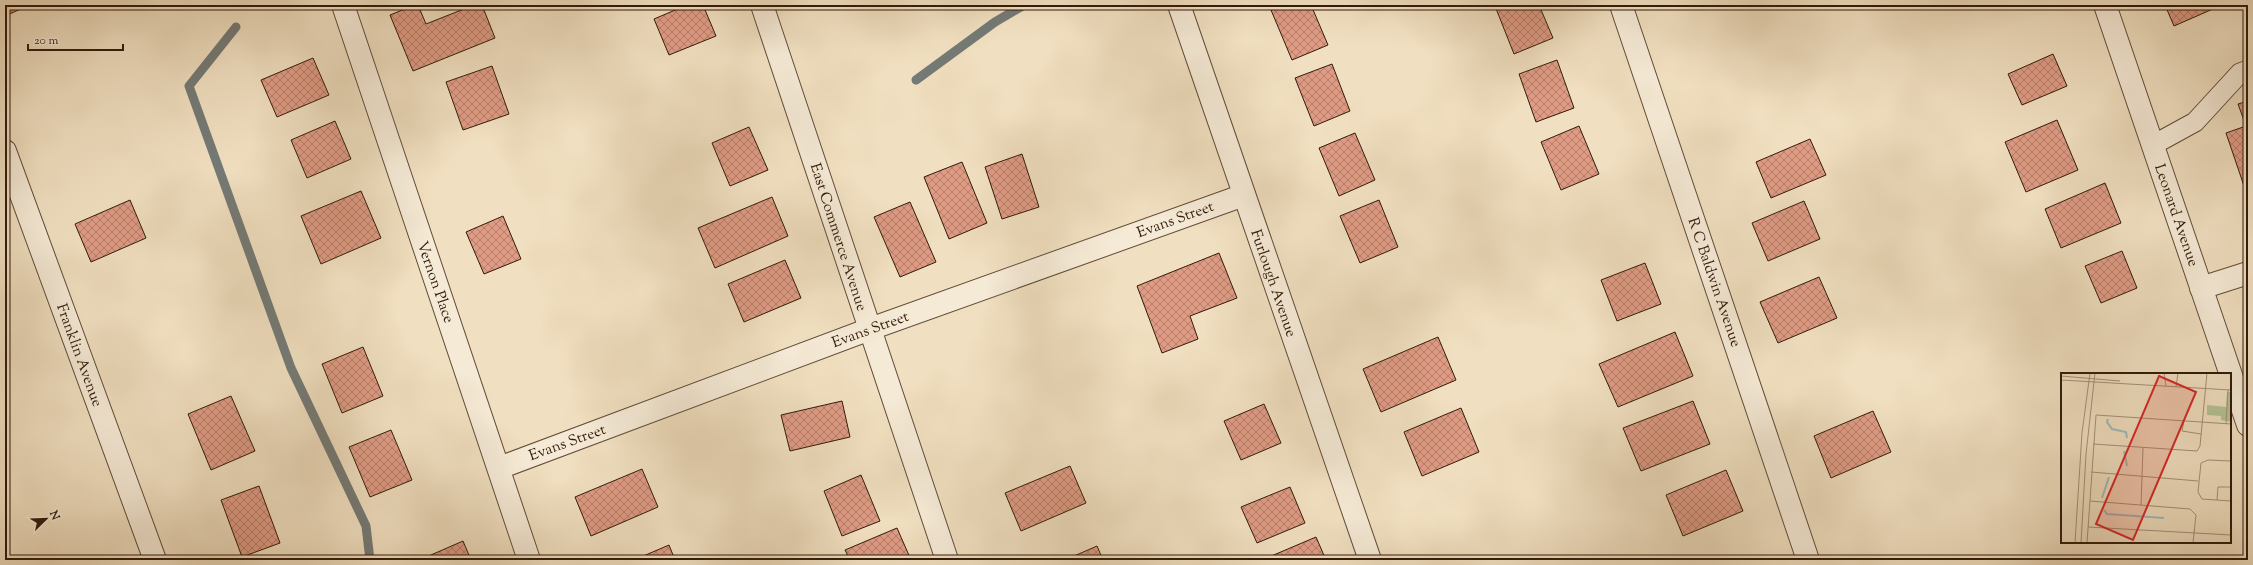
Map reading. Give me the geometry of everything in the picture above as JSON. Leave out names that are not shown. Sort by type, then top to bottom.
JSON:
[{"type":"street","name":"Vernon Place","points":[[343,5],[529,560]]},
{"type":"street","name":"East Commerce Avenue","points":[[762,5],[947,560]]},
{"type":"street","name":"Furlough Avenue","points":[[1178,5],[1370,560]]},
{"type":"street","name":"R C Baldwin Avenue","points":[[1622,5],[1808,560]]},
{"type":"street","name":"Leonard Avenue","points":[[2105,5],[2230,373]]},
{"type":"street","name":"Franklin Avenue","points":[[5,151],[155,560]]},
{"type":"street","name":"Evans Street","points":[[499,468],[870,329],[1244,195]]},
{"type":"street","points":[[2201,288],[2248,273]]},
{"type":"street","name":"Leonard Avenue","points":[[2231,375],[2248,425]]},
{"type":"lane","points":[[2153,145],[2195,122],[2240,73],[2248,70]]},
{"type":"building","points":[[5,5],[30,5],[5,16]]},
{"type":"building","points":[[418,5],[426,24],[474,5],[482,5],[495,38],[413,71],[390,15]]},
{"type":"building","points":[[687,5],[703,5],[716,36],[669,55],[654,19]]},
{"type":"building","points":[[1283,5],[1311,5],[1328,45],[1292,60],[1271,10]]},
{"type":"building","points":[[1539,5],[1553,38],[1514,54],[1495,6]]},
{"type":"building","points":[[2165,5],[2222,5],[2174,26]]},
{"type":"building","points":[[2053,54],[2067,86],[2022,105],[2008,74]]},
{"type":"building","points":[[313,58],[329,95],[277,117],[261,80]]},
{"type":"building","points":[[1557,60],[1574,108],[1536,122],[1519,74]]},
{"type":"building","points":[[1332,64],[1350,111],[1314,126],[1295,78]]},
{"type":"building","points":[[492,66],[509,114],[463,130],[446,82]]},
{"type":"building","points":[[2248,101],[2248,185],[2244,186],[2226,133],[2246,126],[2238,104]]},
{"type":"building","points":[[2057,120],[2078,170],[2026,192],[2005,142]]},
{"type":"building","points":[[335,121],[351,159],[307,178],[291,140]]},
{"type":"building","points":[[1579,126],[1599,174],[1561,190],[1541,142]]},
{"type":"building","points":[[749,127],[768,170],[730,186],[712,143]]},
{"type":"building","points":[[1355,133],[1375,180],[1339,196],[1319,148]]},
{"type":"building","points":[[1810,139],[1826,175],[1771,198],[1756,162]]},
{"type":"building","points":[[1022,154],[1039,207],[1002,219],[985,167]]},
{"type":"building","points":[[962,162],[987,223],[949,239],[924,177]]},
{"type":"building","points":[[2105,183],[2121,223],[2061,248],[2045,209]]},
{"type":"building","points":[[361,191],[381,238],[321,264],[301,216]]},
{"type":"building","points":[[772,197],[788,236],[715,268],[698,228]]},
{"type":"building","points":[[130,200],[146,238],[91,262],[75,224]]},
{"type":"building","points":[[1379,200],[1398,247],[1360,263],[1340,216]]},
{"type":"building","points":[[1804,201],[1820,239],[1768,261],[1752,223]]},
{"type":"building","points":[[910,202],[936,262],[900,277],[874,217]]},
{"type":"building","points":[[503,216],[521,259],[484,274],[466,232]]},
{"type":"building","points":[[2122,251],[2137,288],[2101,303],[2085,266]]},
{"type":"building","points":[[1219,253],[1237,298],[1190,316],[1198,339],[1162,353],[1137,286]]},
{"type":"building","points":[[785,260],[801,298],[744,322],[728,284]]},
{"type":"building","points":[[1645,263],[1661,304],[1617,321],[1601,280]]},
{"type":"building","points":[[1819,277],[1837,318],[1778,343],[1760,302]]},
{"type":"building","points":[[1675,332],[1693,376],[1618,407],[1599,364]]},
{"type":"building","points":[[1438,337],[1456,380],[1381,412],[1363,369]]},
{"type":"building","points":[[363,347],[383,396],[342,413],[322,364]]},
{"type":"building","points":[[231,396],[255,451],[211,470],[188,414]]},
{"type":"building","points":[[842,401],[850,437],[790,451],[781,415]]},
{"type":"building","points":[[1693,401],[1710,444],[1641,471],[1623,428]]},
{"type":"building","points":[[1264,404],[1281,443],[1241,460],[1224,421]]},
{"type":"building","points":[[1461,408],[1479,452],[1422,476],[1404,432]]},
{"type":"building","points":[[1873,411],[1891,452],[1831,478],[1814,436]]},
{"type":"building","points":[[391,430],[412,480],[370,497],[349,447]]},
{"type":"building","points":[[1070,466],[1086,503],[1021,531],[1005,493]]},
{"type":"building","points":[[642,469],[658,507],[591,536],[575,497]]},
{"type":"building","points":[[1726,470],[1743,511],[1683,536],[1666,495]]},
{"type":"building","points":[[861,475],[880,521],[842,536],[824,491]]},
{"type":"building","points":[[259,486],[280,543],[242,557],[221,500]]},
{"type":"building","points":[[1290,487],[1305,523],[1257,543],[1241,507]]},
{"type":"building","points":[[897,528],[911,560],[850,560],[845,550]]},
{"type":"building","points":[[1316,537],[1326,560],[1262,560]]},
{"type":"building","points":[[463,541],[471,560],[425,560],[424,558]]},
{"type":"building","points":[[669,545],[675,560],[634,560]]},
{"type":"building","points":[[1097,546],[1103,560],[1065,560]]},
{"type":"waterway","points":[[916,80],[995,22],[1024,5]]},
{"type":"waterway","points":[[236,27],[189,86],[291,368],[366,526],[370,560]]}]
